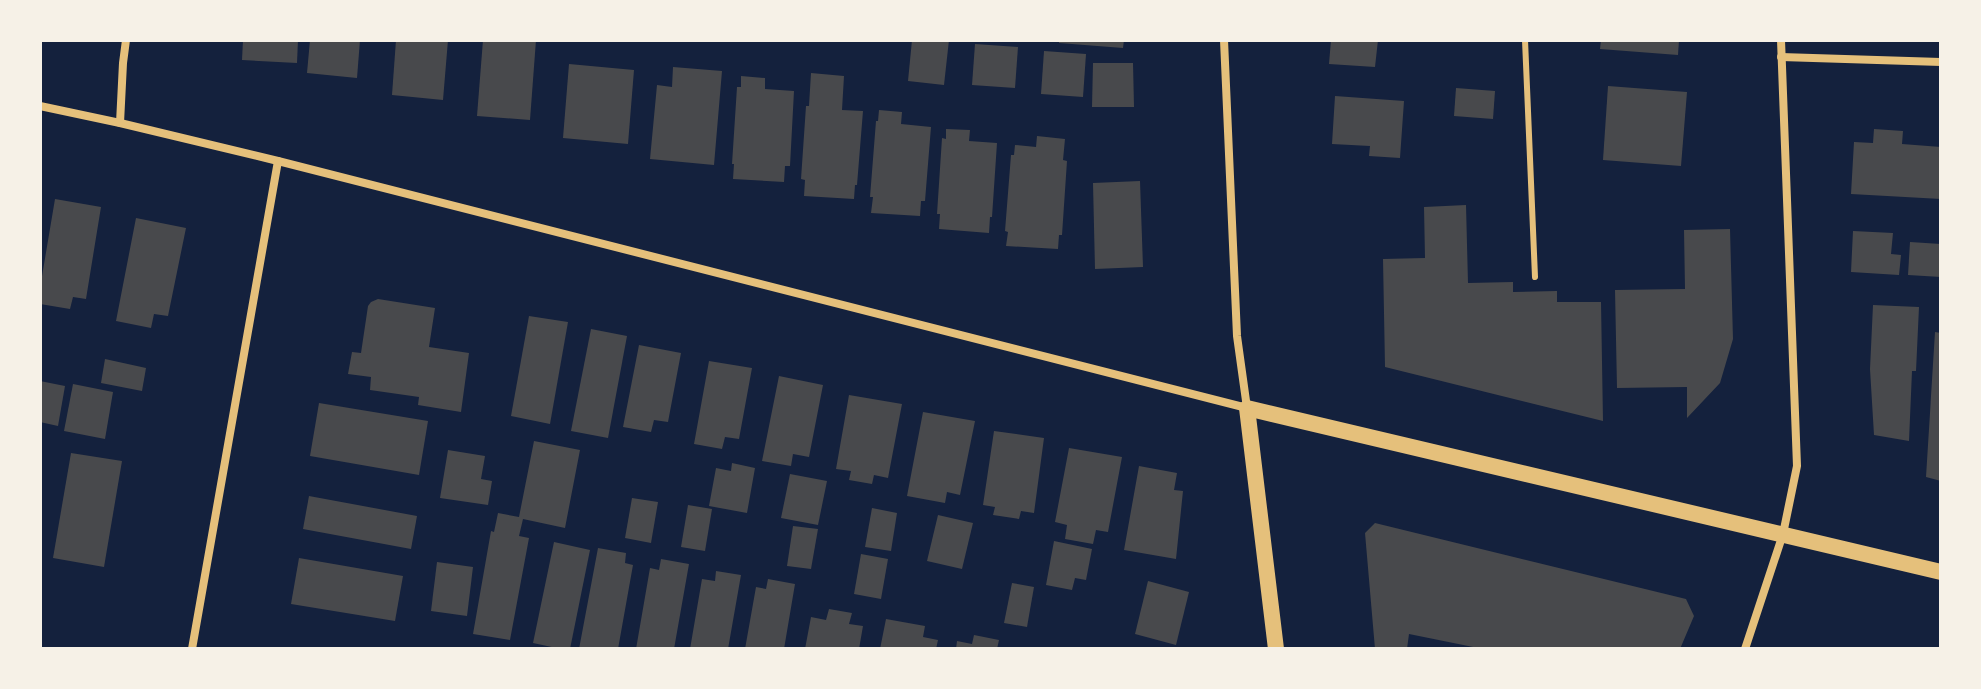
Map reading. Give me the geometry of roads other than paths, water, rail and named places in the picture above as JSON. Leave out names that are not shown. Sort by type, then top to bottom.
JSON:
[{"type":"main road","points":[[1276,649],[1247,408],[1941,572]]},
{"type":"street","points":[[120,123],[126,40]]},
{"type":"street","points":[[40,106],[278,161],[1247,408],[1237,336],[1224,40]]},
{"type":"street","points":[[1745,649],[1783,534],[1797,466],[1781,40]]},
{"type":"street","points":[[1781,57],[1941,62]]},
{"type":"street","points":[[192,649],[278,161]]},
{"type":"lane","points":[[1525,40],[1535,277]]}]
